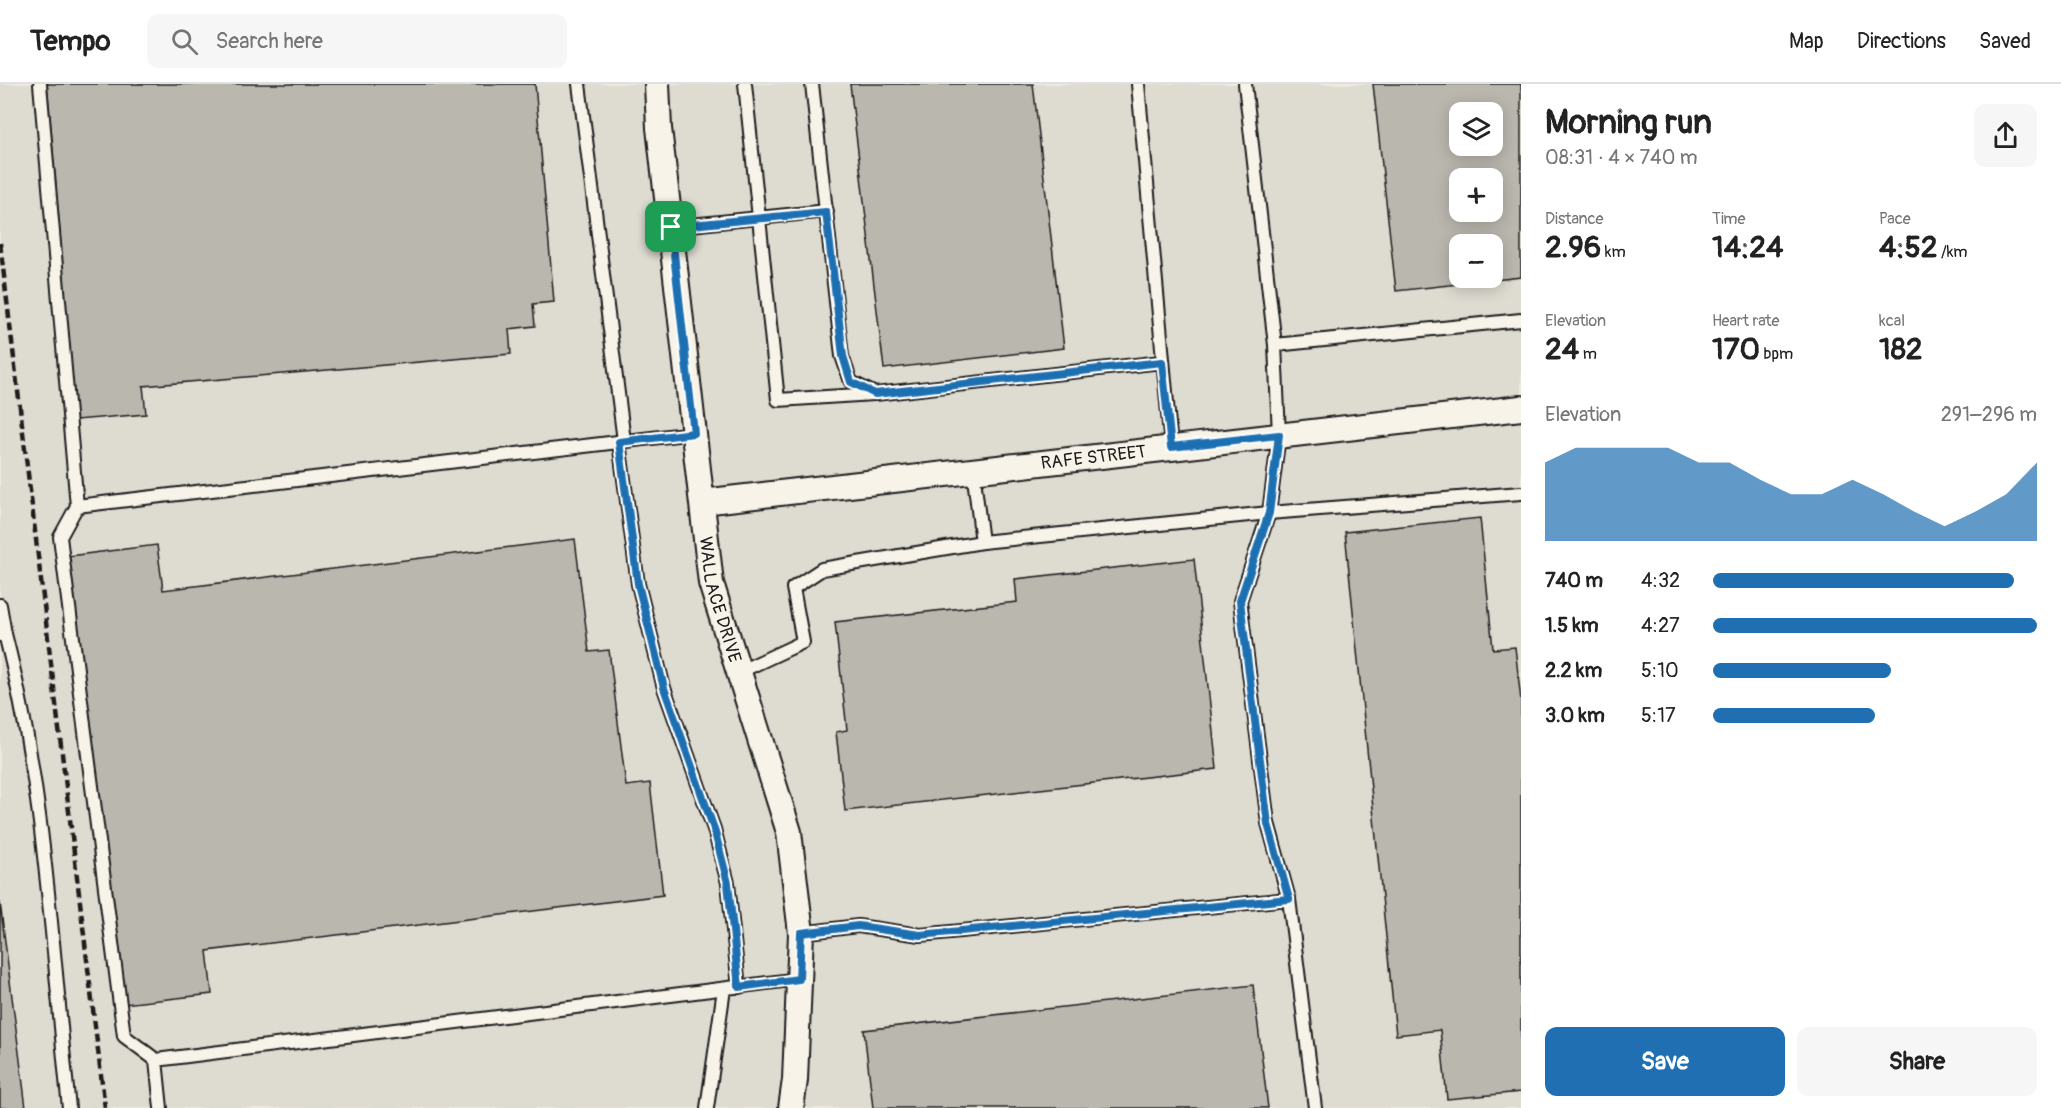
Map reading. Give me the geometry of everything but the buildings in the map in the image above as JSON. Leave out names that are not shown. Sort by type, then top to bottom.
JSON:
[{"type":"street","name":"WALLACE DRIVE","points":[[657,84],[659,128],[711,583],[789,832],[801,933],[795,1080],[791,1108]]},
{"type":"street","name":"RAFE STREET","points":[[702,502],[1521,408]]},
{"type":"lane","points":[[40,84],[76,506],[60,537],[124,1036],[156,1060],[799,979]]},
{"type":"lane","points":[[579,84],[638,584],[664,688],[714,829],[728,883],[739,987]]},
{"type":"lane","points":[[744,84],[778,400],[875,394],[1162,362]]},
{"type":"lane","points":[[812,84],[843,356],[851,382],[875,394]]},
{"type":"lane","points":[[1138,84],[1171,447]]},
{"type":"lane","points":[[1245,84],[1275,345],[1279,435],[1269,513],[1240,601],[1268,824],[1289,899],[1315,1108]]},
{"type":"lane","points":[[671,227],[826,212]]},
{"type":"lane","points":[[1275,345],[1521,320]]},
{"type":"lane","points":[[76,506],[694,433]]},
{"type":"lane","points":[[973,470],[982,542]]},
{"type":"lane","points":[[739,672],[802,642],[793,588],[822,569],[982,542],[1269,513],[1521,493]]},
{"type":"lane","points":[[0,605],[3,634],[17,681],[35,777],[69,1108]]},
{"type":"lane","points":[[801,933],[858,926],[920,935],[1289,899]]},
{"type":"lane","points":[[707,1108],[724,989]]},
{"type":"lane","points":[[156,1060],[161,1108]]},
{"type":"shaded area","points":[[0,84],[1521,84],[1521,1108],[0,1108]]},
{"type":"railway","points":[[0,243],[105,1108]]},
{"type":"route","points":[[826,212],[843,356],[851,382],[875,394],[1162,362],[1171,447],[1279,435],[1269,513],[1240,601],[1268,824],[1289,899],[920,935],[858,926],[801,933],[799,979],[739,987],[728,883],[714,829],[664,688],[638,584],[619,442],[694,433],[671,227],[826,212]]}]
